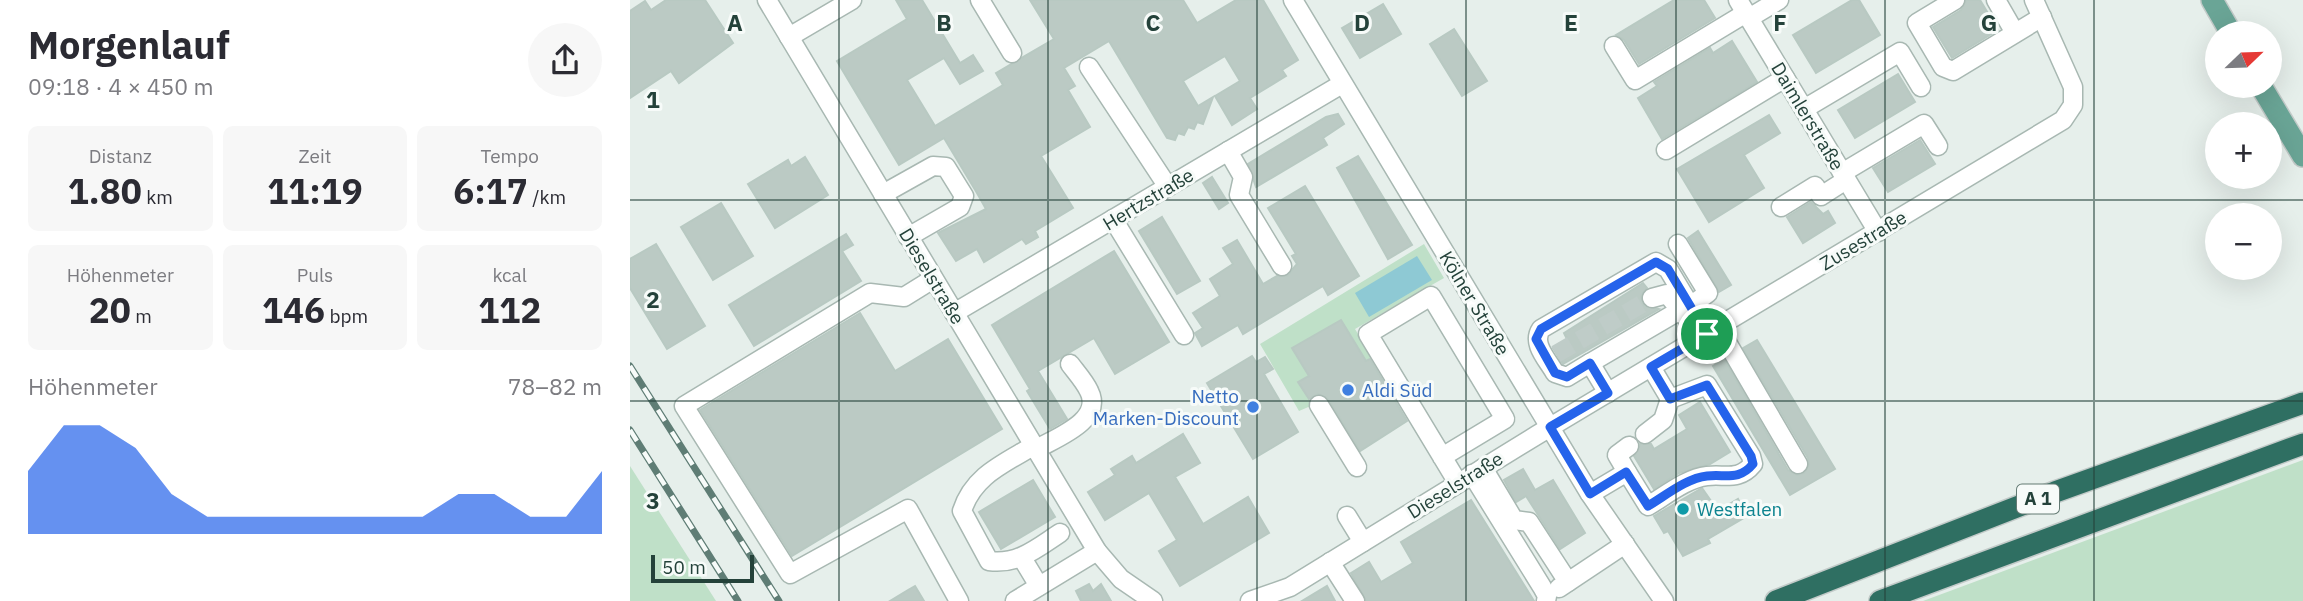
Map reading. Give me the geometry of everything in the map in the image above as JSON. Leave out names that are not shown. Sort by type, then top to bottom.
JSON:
[{"type":"highway","name":"A 1","points":[[1776,601],[2055,492],[2303,403]]},
{"type":"highway","name":"A 1","points":[[1881,601],[2303,444]]},
{"type":"main road","points":[[2212,0],[2224,21]]},
{"type":"main road","points":[[2268,98],[2303,156]]},
{"type":"street","name":"Dieselstraße","points":[[767,0],[1097,551],[1121,579],[1153,601]]},
{"type":"street","points":[[789,37],[852,0]]},
{"type":"street","points":[[980,0],[1012,53]]},
{"type":"street","name":"Kölner Straße","points":[[1293,0],[1590,494],[1664,601]]},
{"type":"street","points":[[1614,46],[1635,80],[1744,10],[1779,0]]},
{"type":"street","points":[[1955,0],[1917,23],[1943,68],[1953,71],[2042,17]]},
{"type":"street","points":[[1996,0],[2015,33]]},
{"type":"street","name":"Zusestraße","points":[[1550,427],[2063,120],[2073,106],[2073,87],[2034,0]]},
{"type":"street","name":"Daimlerstraße","points":[[1744,10],[1878,232]]},
{"type":"street","points":[[1804,109],[1900,52],[1921,87]]},
{"type":"street","points":[[1089,67],[1168,187]]},
{"type":"street","points":[[1666,150],[1785,78]]},
{"type":"street","name":"Hertzstraße","points":[[954,313],[1342,84]]},
{"type":"street","points":[[1781,207],[1815,186],[1821,196],[1844,177],[1924,124],[1938,146]]},
{"type":"street","points":[[1228,151],[1243,177],[1239,195],[1282,266]]},
{"type":"street","points":[[883,194],[933,166],[946,167],[954,178],[964,196],[960,207],[908,237]]},
{"type":"street","points":[[1113,219],[1184,335]]},
{"type":"street","points":[[1678,244],[1707,293],[1686,309],[1567,377],[1560,377],[1551,357],[1536,339],[1541,329],[1652,263],[1664,265],[1686,309]]},
{"type":"street","points":[[933,279],[904,297],[870,293],[684,406],[790,574],[908,509],[960,601]]},
{"type":"street","points":[[1652,298],[1667,294],[1686,309],[1708,333],[1798,464]]},
{"type":"street","points":[[1442,457],[1505,419],[1431,296],[1368,334],[1442,457],[1471,475],[1514,520],[1529,522],[1568,582]]},
{"type":"street","points":[[1060,533],[1021,558],[1007,563],[989,561],[962,511],[967,495],[980,478],[1085,419],[1093,407],[1090,393],[1070,363]]},
{"type":"street","points":[[1590,363],[1608,393]]},
{"type":"street","points":[[1645,434],[1663,420],[1670,399],[1651,367]]},
{"type":"street","points":[[1629,446],[1617,455],[1648,506],[1694,480],[1707,476],[1734,477],[1753,464],[1751,456],[1707,385],[1670,399]]},
{"type":"street","points":[[1320,405],[1357,467]]},
{"type":"street","name":"Dieselstraße","points":[[1250,601],[1290,587],[1550,427]]},
{"type":"street","points":[[1590,494],[1626,472]]},
{"type":"street","points":[[1471,475],[1546,598],[1625,544]]},
{"type":"street","points":[[1347,516],[1363,542]]},
{"type":"street","points":[[1015,601],[1097,551]]},
{"type":"street","points":[[1021,558],[1039,586]]},
{"type":"street","points":[[1330,562],[1355,601]]},
{"type":"green space","points":[[1424,244],[1444,278],[1355,329],[1372,357],[1366,361],[1341,320],[1293,348],[1309,376],[1299,383],[1313,405],[1299,411],[1260,344]]},
{"type":"green space","points":[[2303,460],[2303,601],[1923,601]]},
{"type":"green space","points":[[630,466],[716,601],[630,601]]},
{"type":"water","points":[[1417,256],[1432,280],[1369,317],[1355,293]]},
{"type":"building","points":[[666,0],[705,0],[733,43],[679,83],[671,71],[630,98],[630,11],[645,1],[651,10]]},
{"type":"building","points":[[896,0],[922,0],[960,63],[973,55],[983,71],[960,84],[944,58],[907,80],[935,126],[1003,85],[996,73],[1054,39],[1030,0],[1183,0],[1197,23],[1236,0],[1263,0],[1298,60],[1282,70],[1286,76],[1250,98],[1257,109],[1232,125],[1215,96],[1240,81],[1225,56],[1183,81],[1198,106],[1213,97],[1203,124],[1197,122],[1194,129],[1188,127],[1184,135],[1178,133],[1175,140],[1167,138],[1109,41],[1064,68],[1075,86],[1068,90],[1090,127],[1041,156],[1073,208],[1035,231],[1038,237],[1026,244],[1022,239],[984,262],[977,249],[956,261],[938,233],[986,209],[977,193],[944,138],[899,165],[837,61],[907,19]]},
{"type":"building","points":[[1674,0],[1704,0],[1715,18],[1639,64],[1624,40],[1616,35]]},
{"type":"building","points":[[1852,0],[1859,0],[1880,35],[1816,73],[1793,35]]},
{"type":"building","points":[[1966,0],[1980,0],[1998,30],[1952,58],[1933,27],[1961,10]]},
{"type":"building","points":[[1383,4],[1401,34],[1360,58],[1342,28]]},
{"type":"building","points":[[1454,29],[1487,81],[1462,96],[1430,44]]},
{"type":"building","points":[[1732,41],[1757,82],[1662,139],[1638,98],[1657,86],[1654,82],[1710,48],[1713,53]]},
{"type":"building","points":[[1898,74],[1915,102],[1855,138],[1838,110]]},
{"type":"building","points":[[1338,114],[1344,124],[1323,138],[1327,145],[1256,187],[1248,164],[1326,117]]},
{"type":"building","points":[[1769,115],[1780,133],[1744,155],[1764,188],[1709,222],[1677,169]]},
{"type":"building","points":[[1920,140],[1935,164],[1888,192],[1873,168]]},
{"type":"building","points":[[1358,156],[1412,245],[1388,259],[1337,168]]},
{"type":"building","points":[[805,157],[828,195],[775,228],[748,184],[788,160],[791,166]]},
{"type":"building","points":[[1212,177],[1228,203],[1219,209],[1203,183]]},
{"type":"building","points":[[1305,186],[1359,276],[1328,295],[1323,286],[1243,334],[1238,325],[1202,346],[1195,333],[1203,328],[1193,313],[1220,296],[1210,279],[1233,264],[1223,248],[1237,240],[1263,284],[1277,276],[1287,276],[1297,264],[1292,256],[1296,254],[1268,208]]},
{"type":"building","points":[[1811,202],[1823,214],[1828,211],[1835,223],[1803,243],[1787,217]]},
{"type":"building","points":[[721,203],[753,256],[713,280],[681,227]]},
{"type":"building","points":[[1162,217],[1200,281],[1177,294],[1139,231]]},
{"type":"building","points":[[1698,231],[1731,285],[1719,292],[1688,238]]},
{"type":"building","points":[[846,234],[853,245],[842,251],[861,281],[754,346],[729,305]]},
{"type":"building","points":[[656,244],[705,326],[667,349],[630,288],[630,259]]},
{"type":"building","points":[[1114,251],[1169,342],[1115,374],[1094,338],[1038,371],[1067,419],[1050,429],[992,325]]},
{"type":"building","points":[[1643,283],[1647,288],[1641,296],[1644,305],[1659,309],[1563,364],[1553,348],[1567,339],[1564,333]]},
{"type":"building","points":[[860,313],[895,371],[948,339],[1002,429],[792,556],[700,410]]},
{"type":"building","name":"Aldi Süd","points":[[1341,320],[1366,361],[1370,359],[1407,421],[1360,451],[1328,399],[1318,394],[1309,399],[1298,382],[1309,376],[1292,348]]},
{"type":"building","points":[[1757,340],[1835,469],[1790,495],[1713,366],[1724,359],[1788,470],[1797,475],[1804,473],[1809,465],[1808,458],[1743,348]]},
{"type":"building","name":"Netto Marken-Discount","points":[[1252,356],[1256,362],[1265,357],[1273,369],[1264,374],[1298,432],[1253,459],[1207,383]]},
{"type":"building","points":[[1700,402],[1730,452],[1710,464],[1679,473],[1654,489],[1634,456],[1640,444],[1651,444],[1654,449],[1687,429],[1679,415]]},
{"type":"building","points":[[1183,434],[1200,463],[1175,477],[1203,524],[1248,497],[1269,533],[1180,586],[1159,551],[1177,540],[1149,493],[1105,520],[1088,492],[1115,475],[1111,469],[1132,456],[1136,463]]},
{"type":"building","points":[[1523,469],[1535,490],[1553,480],[1585,533],[1560,549],[1526,496],[1516,502],[1504,480]]},
{"type":"building","points":[[1033,480],[1055,517],[1001,549],[979,512]]},
{"type":"building","points":[[1702,488],[1718,511],[1738,499],[1747,516],[1708,539],[1710,543],[1683,556],[1668,531],[1664,533],[1654,516]]},
{"type":"building","points":[[1471,500],[1534,601],[1366,601],[1351,573],[1369,562],[1381,582],[1413,563],[1401,542]]},
{"type":"building","points":[[1089,584],[1093,591],[1101,584],[1111,601],[1081,601],[1076,591]]},
{"type":"building","points":[[915,586],[924,601],[890,601],[908,590]]},
{"type":"building","points":[[1327,586],[1335,601],[1302,601]]},
{"type":"tunnel","points":[[1556,354],[1652,298]]},
{"type":"railway","points":[[630,366],[779,601]]},
{"type":"railway","points":[[630,430],[738,601]]},
{"type":"place","name":"Aldi Süd","points":[[1348,390]]},
{"type":"place","name":"Netto Marken-Discount","points":[[1253,407]]},
{"type":"place","name":"Westfalen","points":[[1683,509]]},
{"type":"route","points":[[1656,262],[1668,269],[1707,334],[1651,367],[1670,399],[1699,385],[1707,385],[1751,456],[1753,464],[1748,470],[1734,477],[1707,476],[1694,480],[1648,506],[1626,472],[1590,494],[1550,427],[1608,393],[1590,363],[1567,377],[1560,377],[1555,373],[1537,343],[1537,335],[1541,329],[1656,262]]}]
